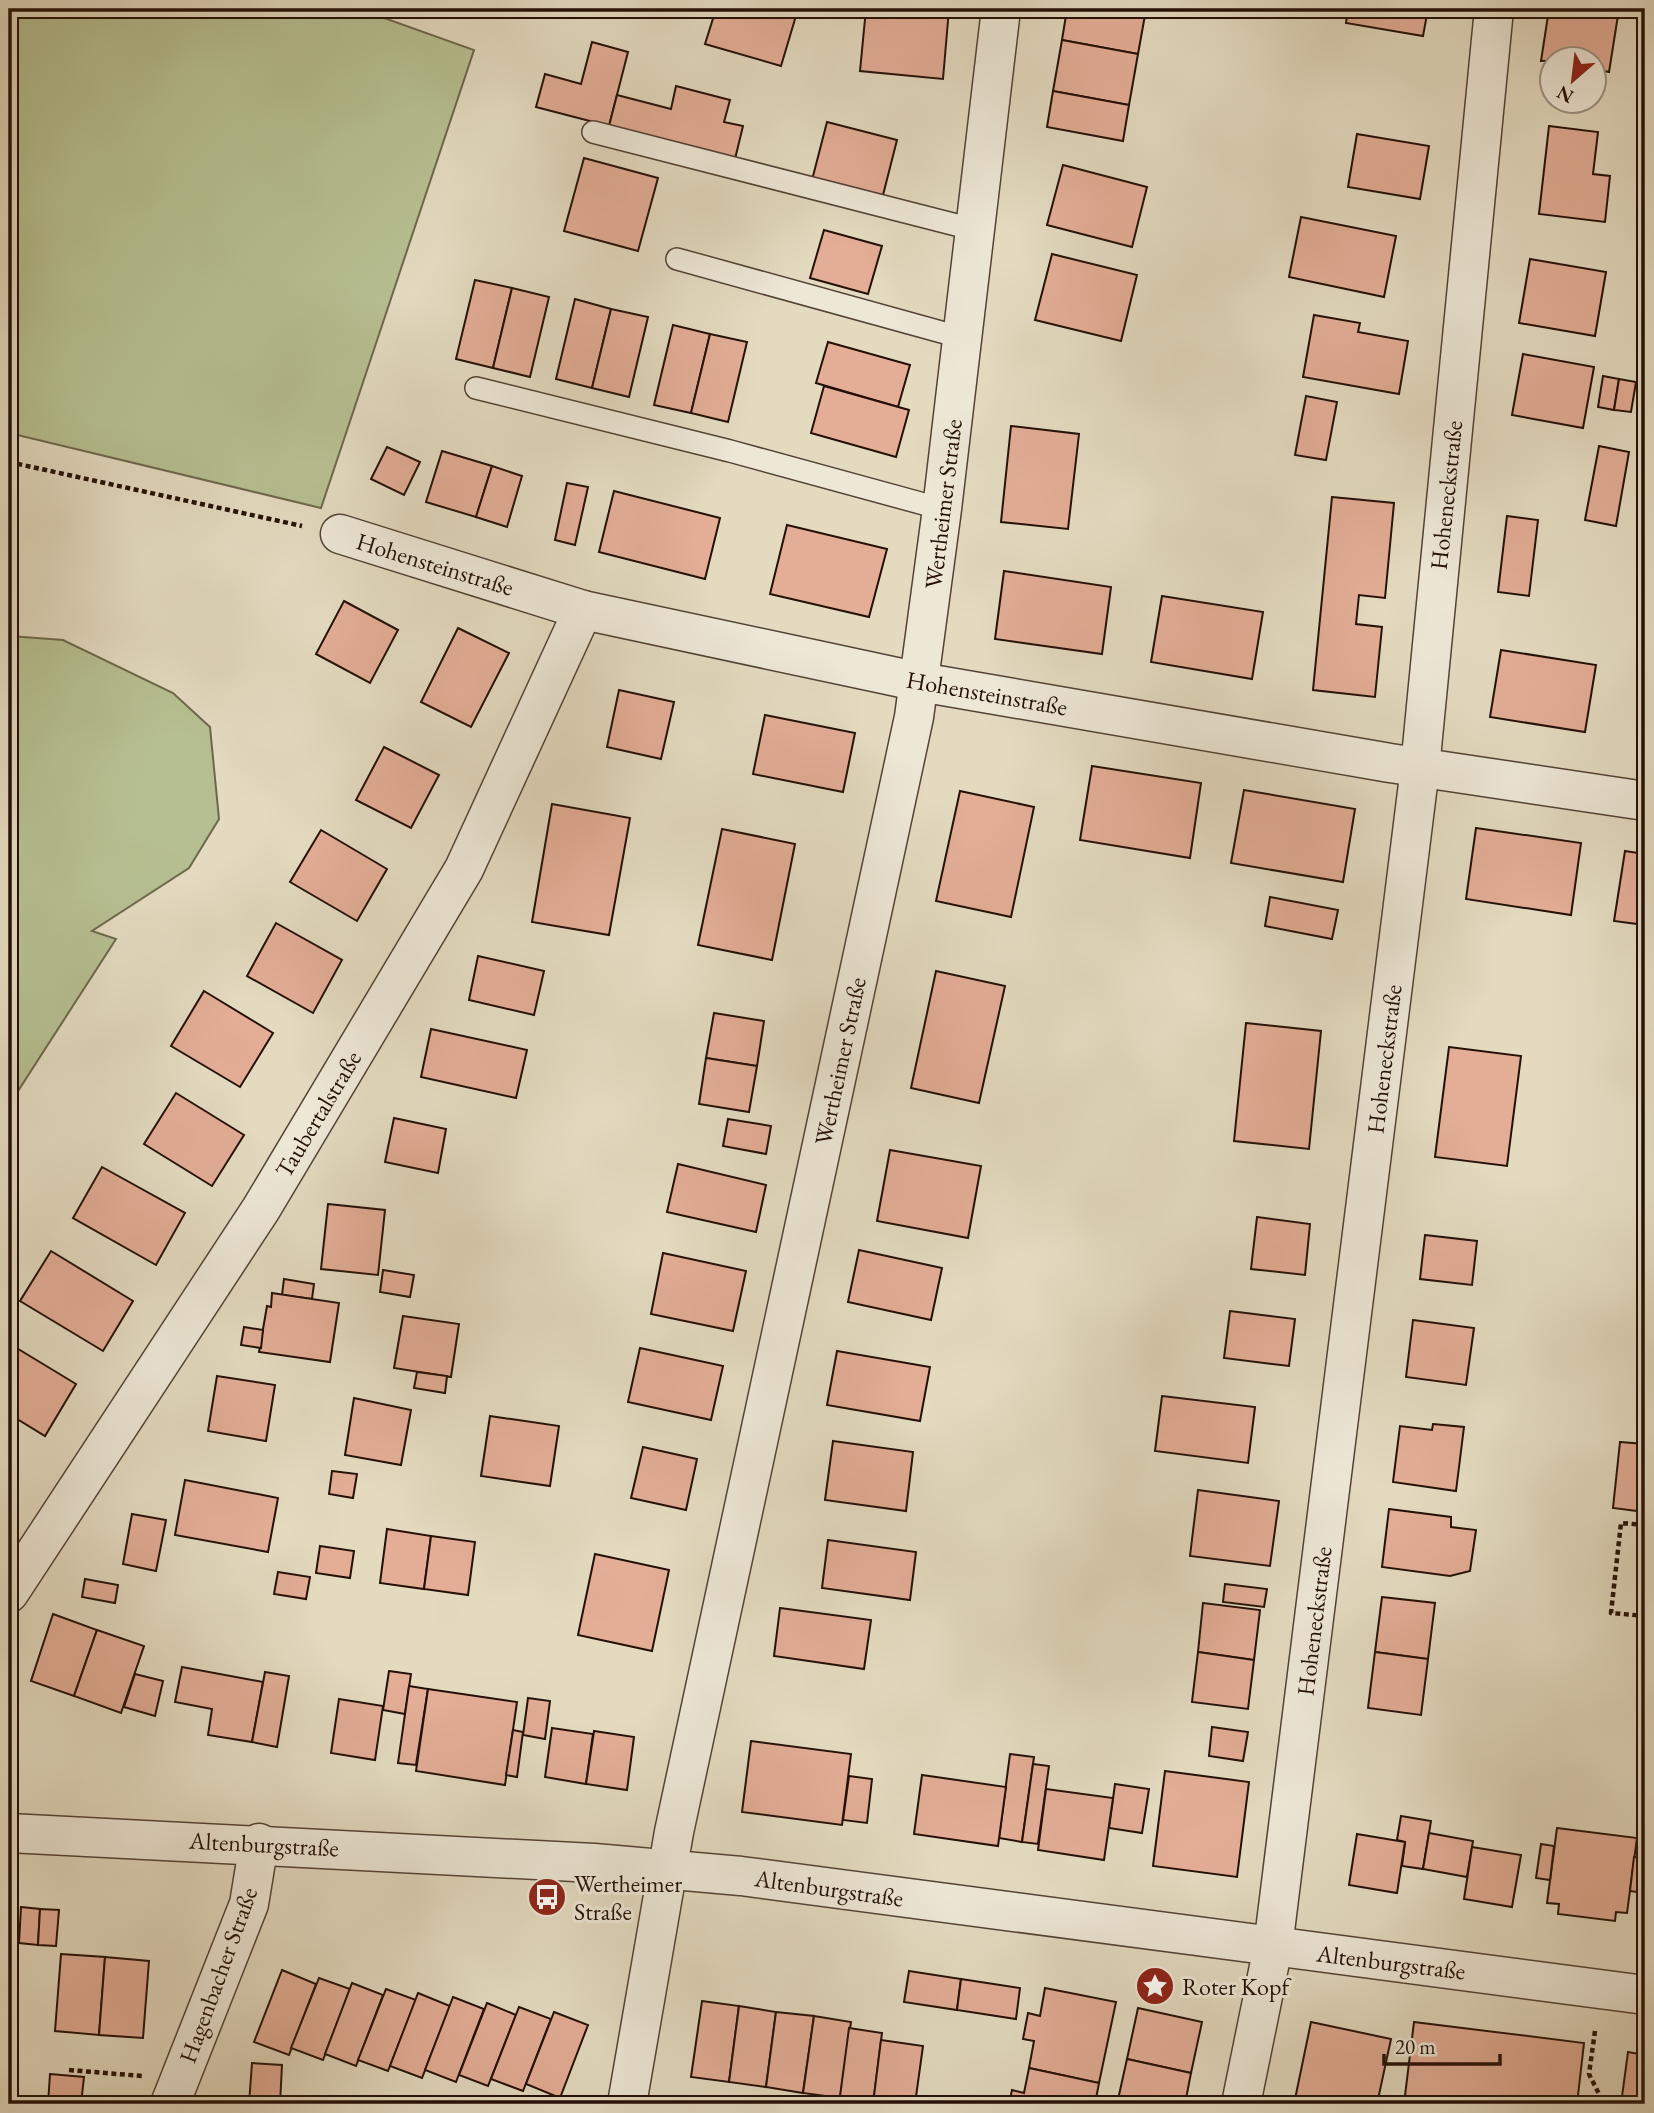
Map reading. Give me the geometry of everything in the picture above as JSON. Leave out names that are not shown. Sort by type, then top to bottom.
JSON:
[{"type":"street","name":"Wertheimer Straße","points":[[627,2104],[667,1869],[920,682],[1001,9]]},
{"type":"street","name":"Hoheneckstraße","points":[[1241,2104],[1273,1947],[1420,768],[1494,9]]},
{"type":"street","name":"Hohensteinstraße","points":[[340,534],[583,610],[920,682],[1420,768],[1645,801]]},
{"type":"street","name":"Taubertalstraße","points":[[9,1593],[261,1209],[464,869],[583,610]]},
{"type":"street","name":"Altenburgstraße","points":[[9,1833],[259,1843],[741,1876],[1645,1995]]},
{"type":"street","name":"Hagenbacher Straße","points":[[162,2091],[249,1904],[259,1843]]},
{"type":"lane","points":[[593,132],[976,230]]},
{"type":"lane","points":[[677,259],[963,338]]},
{"type":"lane","points":[[475,388],[730,451],[942,509]]},
{"type":"path","points":[[9,462],[340,534]]},
{"type":"path","points":[[1645,1525],[1621,1523],[1611,1613],[1645,1616]]},
{"type":"path","points":[[1595,2031],[1589,2074],[1600,2094],[1599,2104]]},
{"type":"path","points":[[69,2070],[162,2091]]},
{"type":"green space","points":[[9,9],[359,9],[474,50],[321,508],[9,433]]},
{"type":"green space","points":[[10,636],[63,640],[173,693],[210,727],[219,819],[189,868],[92,931],[116,939],[9,1105]]},
{"type":"building","points":[[716,9],[798,9],[781,66],[705,44]]},
{"type":"building","points":[[866,9],[949,9],[943,79],[860,71]]},
{"type":"building","points":[[1067,9],[1109,9],[1145,15],[1138,54],[1062,40]]},
{"type":"building","points":[[1348,9],[1428,9],[1423,36],[1346,23]]},
{"type":"building","points":[[1549,9],[1619,9],[1609,72],[1608,46],[1543,46]]},
{"type":"building","points":[[1062,40],[1138,54],[1129,105],[1053,91]]},
{"type":"building","points":[[592,42],[628,52],[609,126],[536,107],[545,74],[581,84]]},
{"type":"building","points":[[676,86],[730,100],[724,122],[743,126],[735,159],[609,126],[617,95],[671,109]]},
{"type":"building","points":[[1053,91],[1129,105],[1123,141],[1047,127]]},
{"type":"building","points":[[827,122],[897,140],[882,199],[812,180]]},
{"type":"building","points":[[1549,126],[1598,132],[1593,174],[1610,176],[1605,222],[1539,214]]},
{"type":"building","points":[[1357,134],[1429,146],[1420,199],[1348,187]]},
{"type":"building","points":[[584,158],[658,178],[638,251],[564,231]]},
{"type":"building","points":[[1063,165],[1147,187],[1132,247],[1047,225]]},
{"type":"building","points":[[1301,217],[1396,236],[1384,297],[1289,277]]},
{"type":"building","points":[[824,230],[882,246],[868,294],[810,278]]},
{"type":"building","points":[[1052,254],[1137,275],[1121,341],[1035,320]]},
{"type":"building","points":[[1530,259],[1606,272],[1595,336],[1519,323]]},
{"type":"building","points":[[475,280],[512,288],[493,368],[456,359]]},
{"type":"building","points":[[512,288],[549,297],[530,377],[493,368]]},
{"type":"building","points":[[575,299],[611,309],[592,388],[556,379]]},
{"type":"building","points":[[611,309],[648,317],[629,397],[592,388]]},
{"type":"building","points":[[1314,315],[1360,323],[1358,332],[1408,341],[1399,394],[1303,377]]},
{"type":"building","points":[[673,325],[710,334],[691,413],[654,405]]},
{"type":"building","points":[[710,334],[747,342],[728,422],[691,413]]},
{"type":"building","points":[[828,342],[910,365],[898,407],[816,383]]},
{"type":"building","points":[[1523,354],[1594,367],[1583,428],[1512,415]]},
{"type":"building","points":[[1603,376],[1619,379],[1614,410],[1598,407]]},
{"type":"building","points":[[1619,379],[1636,382],[1631,412],[1614,410]]},
{"type":"building","points":[[824,386],[909,410],[896,457],[811,433]]},
{"type":"building","points":[[1306,396],[1337,402],[1326,460],[1295,455]]},
{"type":"building","points":[[1645,405],[1645,436],[1640,435]]},
{"type":"building","points":[[1011,426],[1079,434],[1068,529],[1001,522]]},
{"type":"building","points":[[1599,446],[1629,452],[1616,526],[1585,520]]},
{"type":"building","points":[[387,447],[420,462],[404,495],[371,479]]},
{"type":"building","points":[[442,451],[492,466],[476,517],[426,502]]},
{"type":"building","points":[[492,466],[522,476],[507,527],[476,517]]},
{"type":"building","points":[[567,483],[588,487],[575,545],[555,540]]},
{"type":"building","points":[[614,491],[720,518],[705,579],[599,552]]},
{"type":"building","points":[[1332,497],[1394,503],[1385,598],[1359,595],[1356,624],[1382,627],[1375,697],[1313,690]]},
{"type":"building","points":[[1507,516],[1538,520],[1529,596],[1498,592]]},
{"type":"building","points":[[787,525],[887,549],[869,617],[770,594]]},
{"type":"building","points":[[1004,571],[1111,587],[1102,654],[995,639]]},
{"type":"building","points":[[1162,596],[1263,612],[1252,679],[1151,662]]},
{"type":"building","points":[[344,601],[398,630],[370,683],[316,654]]},
{"type":"building","points":[[458,628],[509,653],[471,727],[421,702]]},
{"type":"building","points":[[1501,650],[1596,665],[1585,732],[1490,717]]},
{"type":"building","points":[[619,690],[674,702],[661,759],[607,747]]},
{"type":"building","points":[[765,715],[855,733],[843,792],[753,774]]},
{"type":"building","points":[[384,747],[439,775],[411,828],[356,800]]},
{"type":"building","points":[[1092,766],[1201,783],[1190,858],[1080,840]]},
{"type":"building","points":[[1244,790],[1355,809],[1343,882],[1231,863]]},
{"type":"building","points":[[960,791],[1034,807],[1011,917],[936,901]]},
{"type":"building","points":[[552,804],[630,818],[609,935],[532,922]]},
{"type":"building","points":[[1476,828],[1581,843],[1571,915],[1466,899]]},
{"type":"building","points":[[722,829],[795,844],[772,960],[698,945]]},
{"type":"building","points":[[321,830],[387,869],[357,921],[290,882]]},
{"type":"building","points":[[1625,851],[1645,854],[1645,925],[1614,921]]},
{"type":"building","points":[[1270,897],[1338,910],[1332,939],[1265,926]]},
{"type":"building","points":[[276,923],[342,960],[313,1013],[247,976]]},
{"type":"building","points":[[478,956],[544,971],[534,1015],[469,1000]]},
{"type":"building","points":[[936,971],[1005,986],[979,1103],[911,1088]]},
{"type":"building","points":[[204,991],[273,1033],[240,1087],[171,1046]]},
{"type":"building","points":[[714,1013],[764,1021],[757,1066],[706,1058]]},
{"type":"building","points":[[1246,1023],[1321,1031],[1309,1149],[1234,1141]]},
{"type":"building","points":[[431,1029],[527,1050],[516,1098],[421,1077]]},
{"type":"building","points":[[1449,1047],[1521,1056],[1507,1166],[1435,1157]]},
{"type":"building","points":[[706,1058],[757,1066],[749,1112],[699,1104]]},
{"type":"building","points":[[176,1093],[244,1135],[212,1186],[144,1144]]},
{"type":"building","points":[[394,1118],[446,1129],[438,1173],[385,1162]]},
{"type":"building","points":[[728,1119],[771,1126],[766,1154],[723,1146]]},
{"type":"building","points":[[890,1150],[981,1166],[968,1238],[877,1221]]},
{"type":"building","points":[[678,1164],[766,1185],[756,1232],[667,1212]]},
{"type":"building","points":[[102,1167],[185,1213],[156,1265],[73,1218]]},
{"type":"building","points":[[328,1204],[385,1210],[378,1275],[321,1269]]},
{"type":"building","points":[[1257,1217],[1310,1224],[1305,1275],[1251,1269]]},
{"type":"building","points":[[1425,1235],[1477,1241],[1472,1285],[1420,1279]]},
{"type":"building","points":[[859,1250],[942,1268],[931,1320],[848,1302]]},
{"type":"building","points":[[51,1251],[133,1301],[103,1351],[20,1301]]},
{"type":"building","points":[[663,1253],[746,1271],[733,1331],[651,1314]]},
{"type":"building","points":[[383,1270],[414,1275],[410,1297],[380,1292]]},
{"type":"building","points":[[284,1279],[314,1284],[312,1299],[282,1295]]},
{"type":"building","points":[[272,1293],[339,1303],[330,1362],[259,1352]]},
{"type":"building","points":[[1230,1311],[1295,1319],[1289,1366],[1224,1358]]},
{"type":"building","points":[[403,1316],[459,1324],[451,1377],[394,1368]]},
{"type":"building","points":[[1413,1320],[1474,1328],[1466,1385],[1406,1377]]},
{"type":"building","points":[[244,1327],[263,1330],[261,1348],[241,1345]]},
{"type":"building","points":[[10,1344],[76,1384],[45,1436],[9,1414]]},
{"type":"building","points":[[640,1348],[723,1366],[711,1420],[628,1402]]},
{"type":"building","points":[[837,1351],[930,1367],[920,1421],[827,1405]]},
{"type":"building","points":[[1645,1354],[1645,1417],[1637,1416]]},
{"type":"building","points":[[417,1372],[447,1376],[445,1393],[414,1388]]},
{"type":"building","points":[[217,1376],[275,1385],[266,1441],[208,1431]]},
{"type":"building","points":[[1162,1396],[1255,1407],[1248,1463],[1155,1451]]},
{"type":"building","points":[[354,1398],[411,1410],[401,1465],[345,1455]]},
{"type":"building","points":[[490,1416],[559,1426],[550,1486],[481,1476]]},
{"type":"building","points":[[1433,1424],[1464,1427],[1456,1491],[1393,1482],[1400,1426],[1432,1430]]},
{"type":"building","points":[[833,1441],[913,1452],[906,1511],[825,1500]]},
{"type":"building","points":[[1620,1442],[1645,1444],[1645,1512],[1613,1508]]},
{"type":"building","points":[[643,1447],[697,1459],[686,1510],[631,1498]]},
{"type":"building","points":[[332,1471],[357,1474],[353,1498],[329,1494]]},
{"type":"building","points":[[185,1480],[278,1498],[268,1552],[175,1535]]},
{"type":"building","points":[[1198,1490],[1279,1501],[1270,1566],[1190,1556]]},
{"type":"building","points":[[1389,1509],[1451,1517],[1451,1527],[1476,1530],[1470,1571],[1450,1576],[1382,1567]]},
{"type":"building","points":[[132,1514],[166,1520],[156,1571],[123,1564]]},
{"type":"building","points":[[387,1529],[431,1536],[424,1589],[380,1583]]},
{"type":"building","points":[[431,1536],[475,1542],[468,1595],[424,1589]]},
{"type":"building","points":[[828,1540],[916,1552],[910,1600],[822,1588]]},
{"type":"building","points":[[320,1546],[354,1551],[350,1578],[316,1573]]},
{"type":"building","points":[[595,1554],[669,1570],[652,1651],[578,1635]]},
{"type":"building","points":[[278,1572],[310,1577],[306,1599],[274,1594]]},
{"type":"building","points":[[85,1579],[118,1585],[115,1603],[82,1597]]},
{"type":"building","points":[[1225,1584],[1267,1589],[1264,1607],[1223,1602]]},
{"type":"building","points":[[1382,1597],[1435,1603],[1428,1659],[1375,1652]]},
{"type":"building","points":[[1203,1603],[1260,1610],[1254,1660],[1198,1652]]},
{"type":"building","points":[[780,1608],[871,1620],[864,1669],[774,1656]]},
{"type":"building","points":[[53,1614],[97,1630],[74,1696],[31,1681]]},
{"type":"building","points":[[97,1630],[144,1646],[121,1713],[74,1696]]},
{"type":"building","points":[[1198,1652],[1254,1660],[1248,1709],[1192,1702]]},
{"type":"building","points":[[1375,1652],[1428,1659],[1421,1715],[1368,1708]]},
{"type":"building","points":[[182,1667],[263,1682],[252,1742],[208,1735],[212,1709],[175,1702]]},
{"type":"building","points":[[389,1671],[411,1674],[405,1714],[383,1710]]},
{"type":"building","points":[[265,1672],[289,1676],[277,1747],[252,1742]]},
{"type":"building","points":[[135,1674],[163,1681],[155,1716],[124,1707]]},
{"type":"building","points":[[409,1686],[428,1689],[416,1765],[398,1763]]},
{"type":"building","points":[[428,1689],[517,1702],[505,1785],[416,1771]]},
{"type":"building","points":[[528,1698],[550,1701],[545,1739],[523,1735]]},
{"type":"building","points":[[339,1699],[383,1706],[375,1760],[331,1753]]},
{"type":"building","points":[[1212,1727],[1248,1732],[1243,1761],[1209,1756]]},
{"type":"building","points":[[552,1728],[593,1734],[586,1784],[545,1777]]},
{"type":"building","points":[[513,1730],[523,1732],[517,1777],[506,1775]]},
{"type":"building","points":[[594,1731],[634,1737],[627,1790],[586,1784]]},
{"type":"building","points":[[751,1741],[851,1754],[842,1825],[742,1812]]},
{"type":"building","points":[[1010,1754],[1034,1757],[1022,1842],[999,1838]]},
{"type":"building","points":[[1033,1764],[1049,1766],[1038,1844],[1022,1842]]},
{"type":"building","points":[[1165,1771],[1249,1782],[1237,1877],[1153,1866]]},
{"type":"building","points":[[922,1775],[1006,1787],[998,1846],[914,1834]]},
{"type":"building","points":[[849,1776],[872,1779],[867,1823],[843,1820]]},
{"type":"building","points":[[1115,1784],[1149,1789],[1142,1833],[1109,1828]]},
{"type":"building","points":[[1046,1789],[1113,1798],[1104,1860],[1038,1850]]},
{"type":"building","points":[[1401,1816],[1431,1821],[1423,1869],[1402,1866],[1405,1842],[1397,1840]]},
{"type":"building","points":[[1557,1828],[1637,1838],[1627,1913],[1616,1912],[1615,1921],[1558,1914],[1559,1904],[1547,1903]]},
{"type":"building","points":[[1429,1833],[1473,1841],[1467,1877],[1423,1869]]},
{"type":"building","points":[[1357,1834],[1405,1842],[1397,1893],[1349,1885]]},
{"type":"building","points":[[1541,1844],[1554,1846],[1550,1880],[1536,1878]]},
{"type":"building","points":[[1472,1847],[1521,1855],[1512,1907],[1464,1899]]},
{"type":"building","points":[[1634,1857],[1645,1859],[1644,1893],[1630,1891]]},
{"type":"building","points":[[21,1907],[40,1909],[38,1945],[19,1943]]},
{"type":"building","points":[[40,1909],[59,1910],[56,1946],[38,1945]]},
{"type":"building","points":[[61,1954],[105,1957],[99,2035],[55,2031]]},
{"type":"building","points":[[105,1957],[149,1961],[143,2038],[99,2035]]},
{"type":"building","points":[[282,1970],[316,1984],[289,2055],[254,2042]]},
{"type":"building","points":[[909,1971],[961,1979],[957,2010],[904,2002]]},
{"type":"building","points":[[9,1975],[13,1976],[9,2009]]},
{"type":"building","points":[[319,1978],[350,1989],[323,2060],[291,2048]]},
{"type":"building","points":[[961,1979],[1020,1988],[1016,2019],[957,2010]]},
{"type":"building","points":[[352,1983],[383,1995],[356,2066],[325,2054]]},
{"type":"building","points":[[1045,1988],[1116,2002],[1099,2083],[1029,2068],[1034,2041],[1023,2039],[1028,2013],[1040,2016]]},
{"type":"building","points":[[386,1989],[416,2000],[388,2071],[358,2060]]},
{"type":"building","points":[[418,1993],[450,2006],[422,2078],[390,2066]]},
{"type":"building","points":[[453,1997],[484,2009],[456,2082],[425,2070]]},
{"type":"building","points":[[702,2001],[739,2006],[729,2082],[691,2077]]},
{"type":"building","points":[[487,2003],[516,2015],[488,2086],[459,2075]]},
{"type":"building","points":[[739,2006],[776,2012],[766,2087],[729,2082]]},
{"type":"building","points":[[519,2007],[551,2019],[523,2091],[491,2079]]},
{"type":"building","points":[[1138,2008],[1202,2022],[1191,2073],[1127,2059]]},
{"type":"building","points":[[554,2012],[588,2025],[560,2098],[526,2084]]},
{"type":"building","points":[[776,2012],[814,2016],[803,2093],[766,2087]]},
{"type":"building","points":[[814,2016],[851,2022],[840,2098],[803,2093]]},
{"type":"building","points":[[1311,2022],[1391,2039],[1377,2104],[1294,2104]]},
{"type":"building","points":[[1414,2022],[1584,2043],[1577,2104],[1404,2104]]},
{"type":"building","points":[[849,2028],[882,2033],[873,2104],[839,2104]]},
{"type":"building","points":[[881,2040],[923,2046],[915,2104],[873,2104]]},
{"type":"building","points":[[1628,2052],[1645,2055],[1645,2104],[1621,2104]]},
{"type":"building","points":[[1127,2059],[1191,2073],[1185,2104],[1117,2104]]},
{"type":"building","points":[[252,2063],[282,2065],[280,2104],[249,2104]]},
{"type":"building","points":[[1029,2068],[1099,2083],[1095,2104],[1009,2104],[1012,2090],[1024,2093]]},
{"type":"building","points":[[50,2074],[84,2077],[81,2104],[48,2104]]},
{"type":"place","name":"Wertheimer Straße","points":[[547,1897]]},
{"type":"place","name":"Roter Kopf","points":[[1155,1986]]}]
